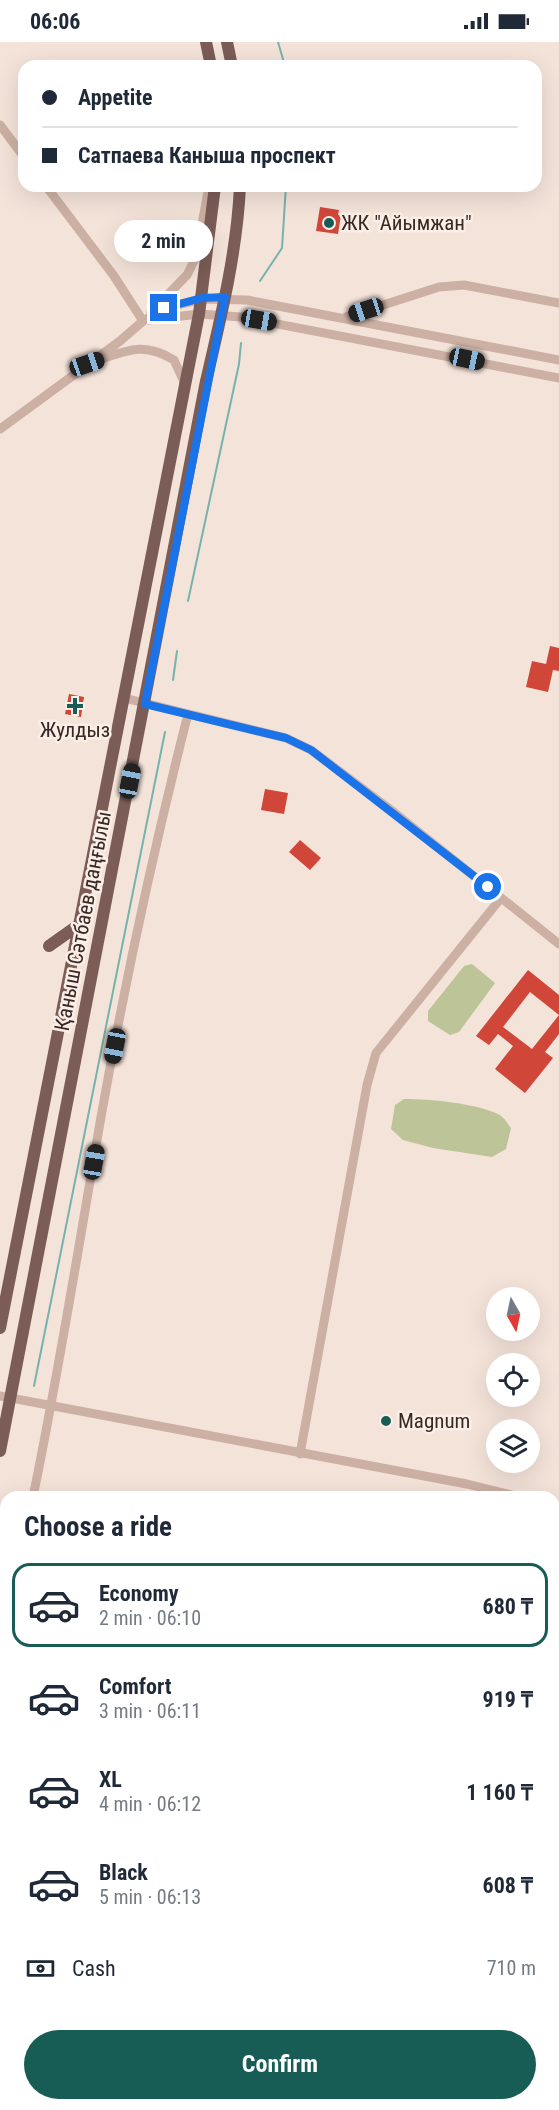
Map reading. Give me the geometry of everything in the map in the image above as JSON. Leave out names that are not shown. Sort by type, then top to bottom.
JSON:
[{"type":"main road","points":[[206,42],[210,60]]},
{"type":"main road","points":[[227,42],[231,60]]},
{"type":"main road","name":"Қаныш Сәтбаев даңғылы","points":[[0,1328],[199,314],[214,192]]},
{"type":"main road","name":"Қаныш Сәтбаев даңғылы","points":[[0,1451],[5,1398],[145,704],[206,381],[222,315],[238,228],[240,192]]},
{"type":"main road","points":[[49,946],[80,924]]},
{"type":"street","points":[[0,125],[18,149]]},
{"type":"street","points":[[51,192],[103,261],[143,321]]},
{"type":"street","points":[[143,321],[187,275],[196,257],[208,192]]},
{"type":"street","points":[[345,317],[439,287],[464,285],[559,303]]},
{"type":"street","points":[[0,429],[143,321],[164,308],[202,298],[225,297],[345,317],[559,360]]},
{"type":"street","points":[[143,321],[199,314],[222,315],[432,352],[559,378]]},
{"type":"street","points":[[87,364],[131,349],[146,348],[174,360],[185,384]]},
{"type":"street","points":[[124,698],[286,738],[311,750],[391,810],[559,944]]},
{"type":"street","points":[[34,1491],[52,1407],[102,1116],[138,930],[188,714]]},
{"type":"street","points":[[300,1454],[366,1085],[376,1053],[501,898]]},
{"type":"street","points":[[5,1398],[495,1491]]},
{"type":"green space","points":[[472,964],[495,983],[459,1032],[450,1035],[428,1021],[428,1011],[464,966]]},
{"type":"green space","points":[[404,1099],[465,1104],[498,1114],[511,1128],[506,1149],[492,1157],[433,1148],[403,1140],[391,1129],[395,1105]]},
{"type":"building","name":"ЖК \"Айымжан\"","points":[[320,207],[339,210],[338,215],[341,215],[338,234],[316,231]]},
{"type":"building","points":[[550,646],[559,648],[559,671],[553,670],[548,692],[526,687],[532,661],[546,664]]},
{"type":"building","name":"Жулдыз","points":[[69,694],[84,697],[81,717],[65,714]]},
{"type":"building","points":[[265,789],[288,793],[284,814],[261,810]]},
{"type":"building","points":[[300,840],[321,858],[310,870],[289,852]]},
{"type":"building","points":[[528,970],[559,995],[559,1015],[559,1034],[545,1052],[553,1058],[525,1093],[495,1069],[513,1046],[498,1034],[489,1045],[476,1036]],"holes":[[[530,992],[559,1015],[532,1049],[503,1027]]]},
{"type":"waterway","points":[[278,42],[283,60]]},
{"type":"waterway","points":[[260,281],[282,248],[286,192]]},
{"type":"waterway","points":[[188,601],[239,364],[241,343]]},
{"type":"waterway","points":[[173,680],[177,651]]},
{"type":"waterway","points":[[34,1386],[165,732]]},
{"type":"place","name":"ЖК \"Айымжан\"","points":[[329,223]]},
{"type":"place","name":"Жулдыз","points":[[75,706]]},
{"type":"place","name":"Magnum","points":[[386,1421]]},
{"type":"route","points":[[164,308],[202,298],[225,297],[206,381],[145,704],[286,738],[311,750],[488,887]]}]
